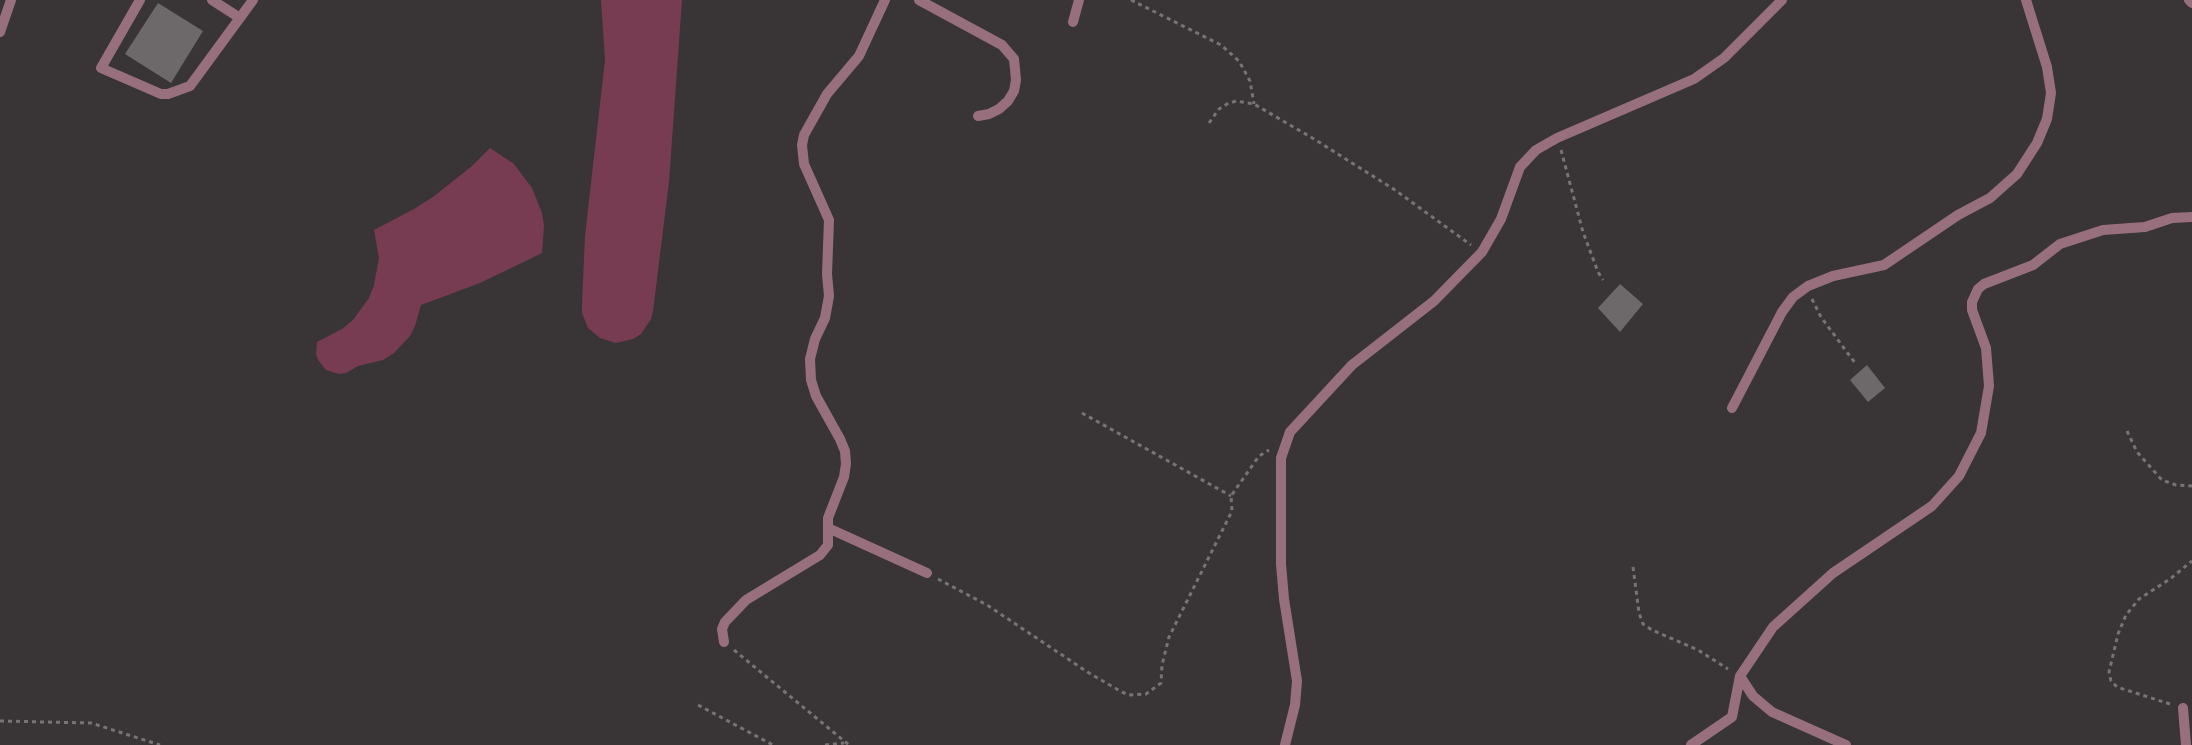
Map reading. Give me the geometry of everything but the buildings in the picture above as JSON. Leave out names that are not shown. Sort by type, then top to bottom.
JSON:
[{"type":"street","points":[[0,32],[11,0]]},
{"type":"street","points":[[140,0],[101,68],[161,94],[174,93],[190,86],[253,0]]},
{"type":"street","points":[[212,0],[240,18]]},
{"type":"street","points":[[724,642],[722,629],[724,622],[746,600],[825,551],[829,538],[828,518],[844,477],[846,464],[845,451],[816,396],[811,380],[810,359],[815,339],[825,318],[829,296],[827,274],[829,220],[804,164],[802,145],[804,135],[827,94],[859,56],[885,0]]},
{"type":"street","points":[[919,0],[1002,45],[1014,59],[1016,80],[1014,91],[1008,101],[999,109],[989,114],[978,116]]},
{"type":"street","points":[[1073,22],[1079,0]]},
{"type":"street","points":[[1284,745],[1295,705],[1297,681],[1282,582],[1281,467],[1283,449],[1290,432],[1339,377],[1365,352],[1434,301],[1482,252],[1501,219],[1520,167],[1536,150],[1557,138],[1677,87],[1709,70],[1724,58],[1782,0]]},
{"type":"street","points":[[1732,408],[1782,312],[1793,297],[1808,286],[1833,276],[1884,265],[1958,215],[1990,198],[2017,174],[2037,143],[2048,119],[2051,93],[2047,67],[2026,0]]},
{"type":"street","points":[[2189,0],[2192,3]]},
{"type":"street","points":[[1691,745],[1732,717],[1740,676],[1773,626],[1833,574],[1932,506],[1959,476],[1981,433],[1989,386],[1986,348],[1972,310],[1972,302],[1978,289],[1984,284],[2034,265],[2060,244],[2103,230],[2145,227],[2172,218],[2192,217]]},
{"type":"street","points":[[828,528],[927,573]]},
{"type":"street","points":[[1740,676],[1754,696],[1772,712],[1846,745]]},
{"type":"street","points":[[2182,708],[2186,745]]},
{"type":"path","points":[[1131,0],[1221,45],[1239,61],[1250,82],[1254,104]]},
{"type":"path","points":[[1210,123],[1219,109],[1227,104],[1236,102],[1254,104],[1395,190],[1482,252]]},
{"type":"path","points":[[1557,138],[1567,165],[1583,232],[1598,272],[1603,280]]},
{"type":"path","points":[[1808,286],[1807,294],[1814,302],[1821,317],[1855,363]]},
{"type":"path","points":[[1082,413],[1232,496]]},
{"type":"path","points":[[2127,431],[2136,452],[2162,480],[2176,486],[2192,486]]},
{"type":"path","points":[[927,573],[987,605],[1089,673],[1122,692],[1137,695],[1146,694],[1161,682],[1162,665],[1169,638],[1232,511],[1232,496],[1258,456],[1273,449],[1283,449]]},
{"type":"path","points":[[2182,708],[2117,687],[2111,681],[2109,672],[2118,634],[2126,615],[2139,599],[2170,579],[2192,561]]},
{"type":"path","points":[[1633,568],[1639,613],[1643,624],[1652,630],[1698,650],[1740,676]]},
{"type":"path","points":[[724,642],[847,744]]},
{"type":"path","points":[[698,705],[773,745]]},
{"type":"path","points":[[0,721],[91,723],[160,745]]},
{"type":"path","points":[[825,745],[847,744]]},
{"type":"shaded area","points":[[601,0],[682,0],[669,182],[653,311],[651,319],[641,334],[633,339],[616,343],[600,338],[588,328],[582,313],[585,236],[605,60]]},
{"type":"shaded area","points":[[490,148],[514,164],[532,188],[542,213],[544,226],[542,253],[480,283],[421,305],[410,336],[394,353],[383,360],[358,366],[346,373],[339,374],[326,370],[316,354],[317,342],[342,329],[353,320],[369,298],[374,285],[379,258],[374,230],[433,197],[472,166]]}]
